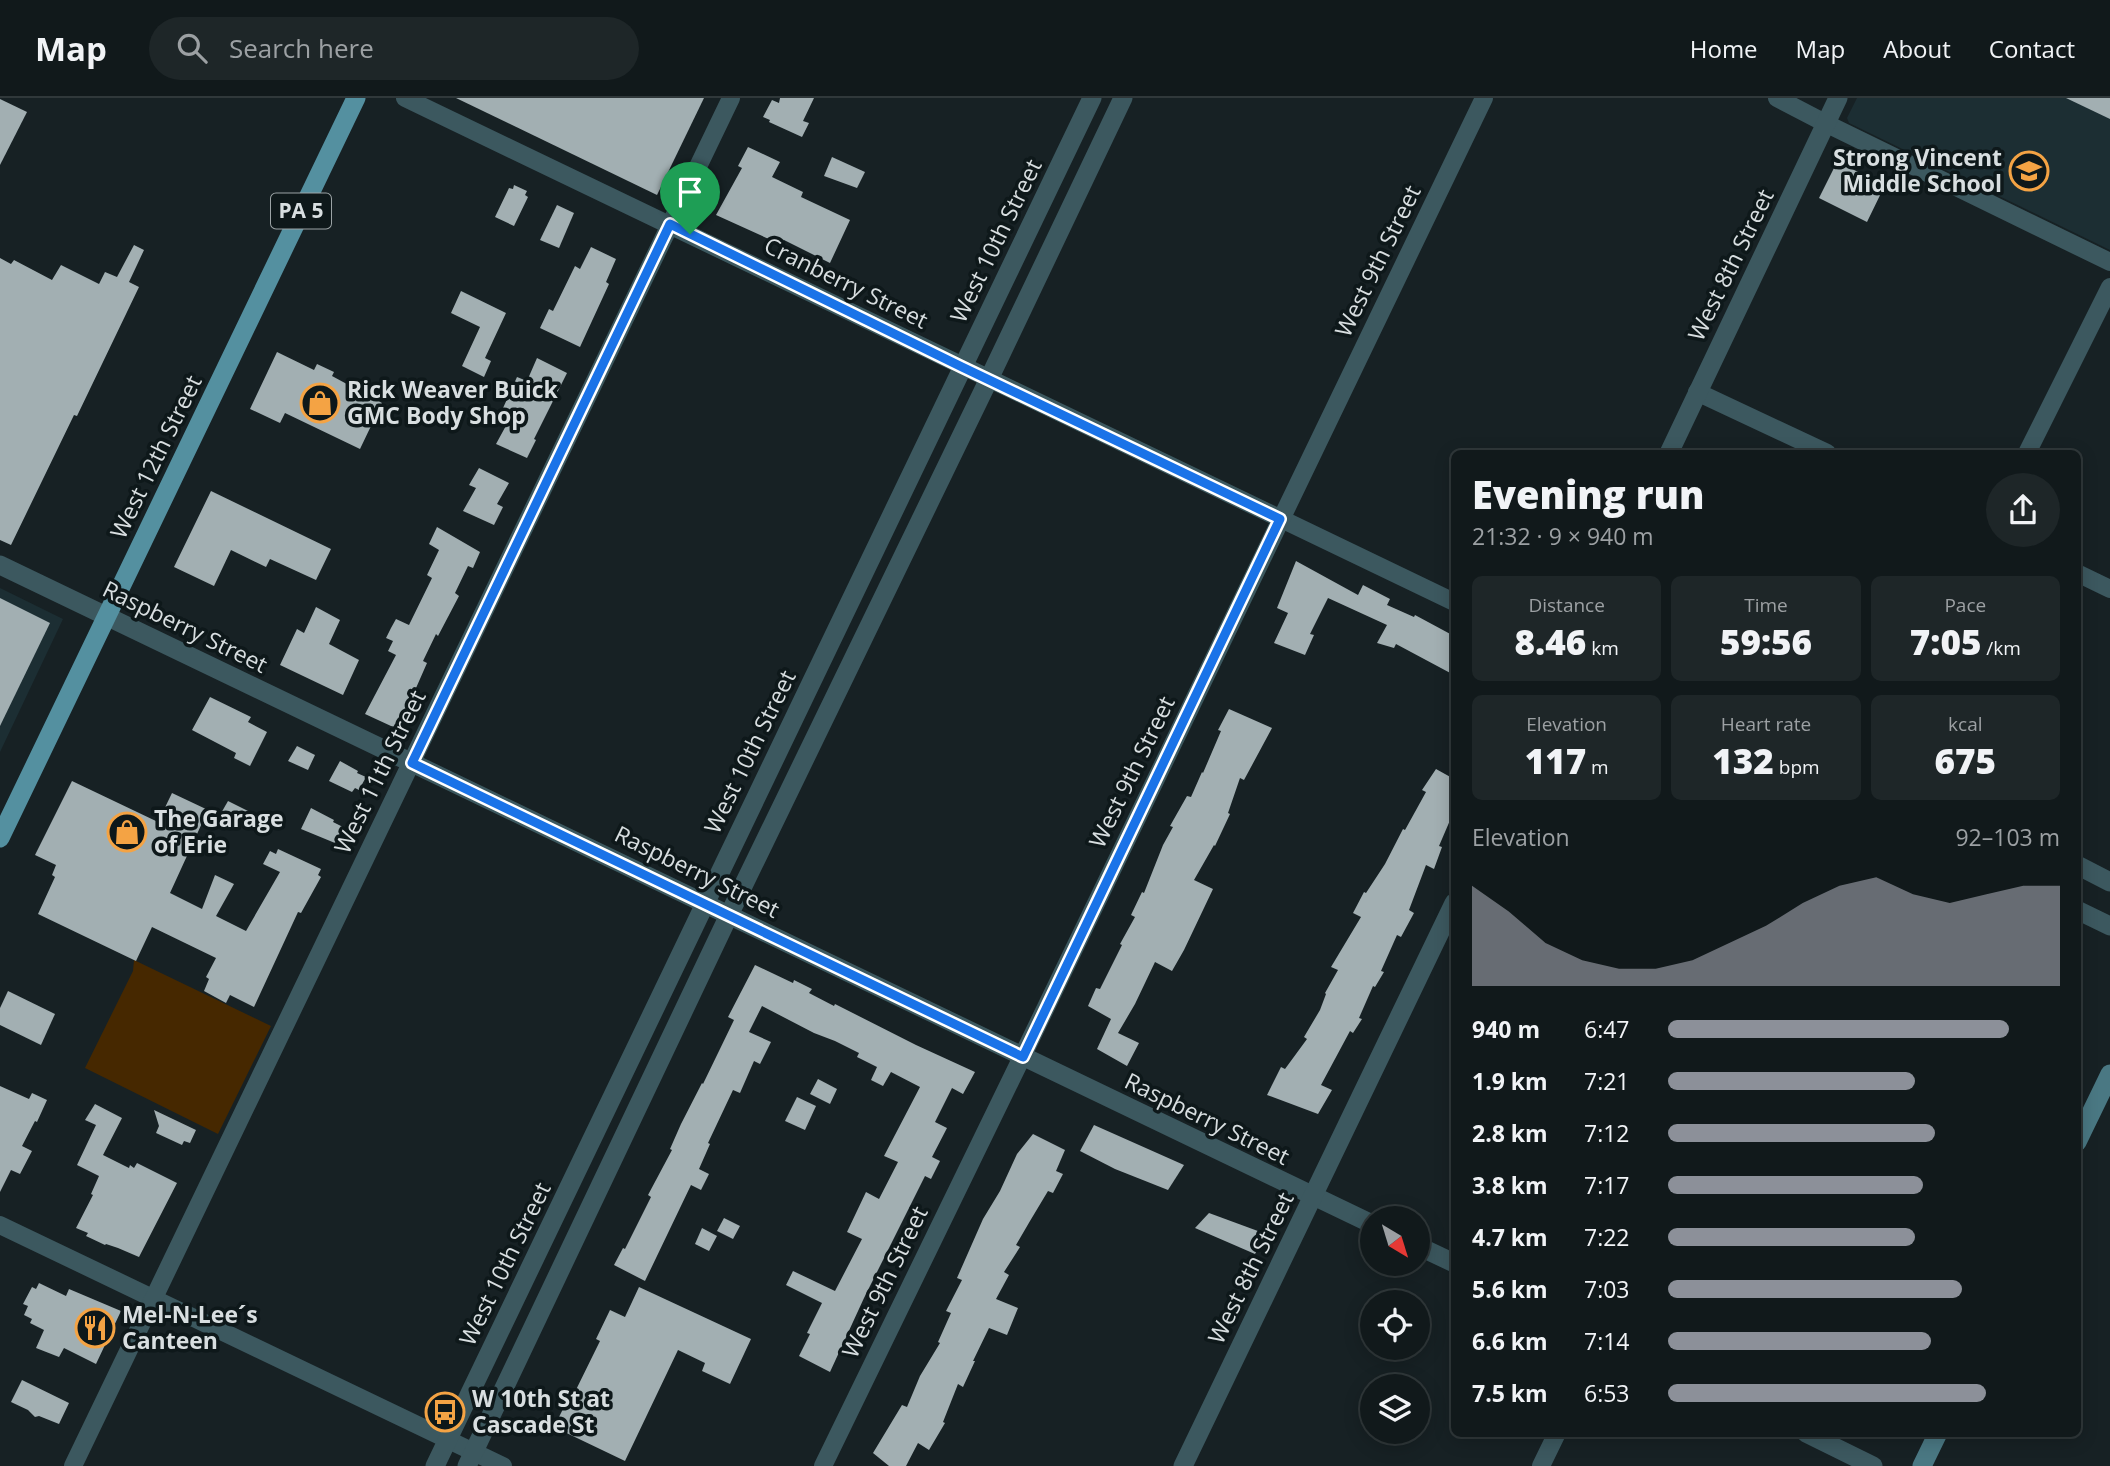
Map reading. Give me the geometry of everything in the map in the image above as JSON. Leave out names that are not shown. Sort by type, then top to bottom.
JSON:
[{"type":"main road","name":"West 12th Street","points":[[0,838],[356,98]]},
{"type":"main road","points":[[2081,1134],[2110,1074]]},
{"type":"main road","points":[[1922,1466],[1936,1437]]},
{"type":"street","name":"Cranberry Street","points":[[405,98],[1451,601]]},
{"type":"street","name":"West 11th Street","points":[[74,1466],[731,98]]},
{"type":"street","name":"West 9th Street","points":[[822,1466],[1023,1057],[1483,98]]},
{"type":"street","points":[[1777,98],[2110,262]]},
{"type":"street","name":"West 8th Street","points":[[1670,450],[1838,98]]},
{"type":"street","points":[[471,1459],[729,915],[1120,104],[1092,99]]},
{"type":"street","name":"West 10th Street","points":[[435,1466],[1092,99]]},
{"type":"street","points":[[2028,450],[2110,287]]},
{"type":"street","points":[[1697,392],[1821,450]]},
{"type":"street","name":"Raspberry Street","points":[[0,565],[1360,1218]]},
{"type":"street","points":[[2081,575],[2110,589]]},
{"type":"street","points":[[833,635],[858,648]]},
{"type":"street","points":[[2081,867],[2110,882]]},
{"type":"street","name":"West 8th Street","points":[[1183,1466],[1451,908]]},
{"type":"street","points":[[2081,912],[2110,926]]},
{"type":"street","points":[[0,1225],[448,1440],[471,1459],[503,1466]]},
{"type":"street","points":[[538,1250],[564,1263]]},
{"type":"street","points":[[1430,1252],[1451,1262]]},
{"type":"street","points":[[1541,1466],[1555,1437]]},
{"type":"street","points":[[1814,1437],[1873,1466]]},
{"type":"shaded area","name":"Strong Vincent Middle School","points":[[1857,98],[2110,98],[2110,250],[1849,123],[1847,118]]},
{"type":"shaded area","points":[[0,588],[63,619],[0,752]]},
{"type":"shaded area","points":[[134,960],[271,1026],[218,1134],[85,1068],[133,971]]},
{"type":"building","points":[[456,98],[704,98],[657,195]]},
{"type":"building","points":[[780,98],[814,98],[803,121],[809,123],[802,137],[763,117],[772,100],[779,103]]},
{"type":"building","points":[[2066,98],[2110,98],[2110,119]]},
{"type":"building","points":[[0,99],[27,112],[0,165]]},
{"type":"building","points":[[748,147],[780,162],[772,177],[803,192],[801,197],[850,220],[830,263],[784,240],[782,245],[716,215],[742,168],[738,166]]},
{"type":"building","points":[[832,157],[865,172],[857,188],[824,176]]},
{"type":"building","points":[[1838,160],[1852,165],[1850,168],[1885,185],[1867,222],[1819,198]]},
{"type":"building","points":[[514,185],[527,191],[525,195],[528,197],[514,226],[495,217],[509,188],[513,189]]},
{"type":"building","points":[[557,205],[574,213],[559,248],[540,240]]},
{"type":"building","points":[[134,245],[144,250],[129,282],[139,287],[11,545],[0,540],[0,258],[11,264],[14,260],[52,280],[61,265],[99,284],[105,272],[117,277]]},
{"type":"building","points":[[591,247],[616,259],[606,282],[609,284],[580,347],[540,328],[549,309],[553,311],[575,266],[580,269]]},
{"type":"building","points":[[461,291],[506,313],[485,358],[491,361],[484,377],[462,366],[480,327],[451,313]]},
{"type":"building","points":[[277,352],[314,370],[317,364],[334,372],[332,376],[382,403],[360,449],[285,413],[280,423],[250,409]]},
{"type":"building","points":[[537,358],[567,373],[527,458],[496,444],[508,422],[499,417],[517,377],[527,381]]},
{"type":"building","points":[[479,468],[509,483],[497,504],[503,507],[494,525],[463,511],[476,488],[469,485]]},
{"type":"building","points":[[211,491],[331,549],[316,580],[270,559],[266,567],[231,550],[214,586],[174,567]]},
{"type":"building","points":[[437,527],[480,552],[473,568],[468,566],[455,593],[459,596],[423,661],[427,663],[409,704],[396,727],[391,726],[365,714],[396,655],[388,651],[393,641],[386,638],[396,619],[409,625],[432,578],[427,575],[439,550],[429,544]]},
{"type":"building","points":[[1296,561],[1358,595],[1363,585],[1390,599],[1387,605],[1414,617],[1415,615],[1451,634],[1451,673],[1396,644],[1394,648],[1377,643],[1387,625],[1328,598],[1310,634],[1314,635],[1305,655],[1274,643],[1288,613],[1277,608]]},
{"type":"building","points":[[0,598],[50,623],[0,726]]},
{"type":"building","points":[[316,607],[340,620],[329,644],[359,660],[343,695],[280,665],[297,629],[304,633]]},
{"type":"building","points":[[210,697],[251,717],[248,722],[267,732],[250,766],[234,758],[236,753],[192,730]]},
{"type":"building","points":[[1229,709],[1272,728],[1244,780],[1240,778],[1228,813],[1230,814],[1215,846],[1194,880],[1213,889],[1184,950],[1172,971],[1155,962],[1118,1033],[1139,1043],[1127,1066],[1097,1049],[1111,1019],[1088,1006],[1096,988],[1100,989],[1122,945],[1120,944],[1135,917],[1131,915],[1142,892],[1144,893],[1173,827],[1170,826],[1187,796],[1191,797]]},
{"type":"building","points":[[297,746],[315,755],[308,770],[288,761]]},
{"type":"building","points":[[340,761],[366,777],[359,790],[355,788],[352,792],[329,781]]},
{"type":"building","points":[[1436,769],[1451,777],[1451,818],[1439,846],[1442,847],[1434,869],[1426,865],[1409,910],[1414,913],[1401,937],[1397,935],[1381,971],[1384,972],[1375,987],[1373,986],[1359,1018],[1362,1019],[1353,1033],[1350,1031],[1321,1085],[1332,1090],[1318,1114],[1267,1095],[1281,1067],[1285,1069],[1307,1039],[1304,1037],[1338,970],[1331,967],[1361,917],[1353,913],[1364,892],[1366,893],[1385,864],[1403,829],[1405,830],[1426,792],[1422,790]]},
{"type":"building","points":[[72,781],[158,822],[172,793],[208,810],[170,893],[202,909],[215,875],[234,884],[216,916],[246,931],[280,872],[263,864],[270,851],[276,854],[278,849],[321,869],[318,875],[321,877],[301,913],[298,912],[254,1007],[230,995],[226,1003],[204,991],[209,979],[206,977],[216,958],[152,927],[136,961],[38,914],[55,877],[52,875],[56,865],[35,855]]},
{"type":"building","points":[[228,801],[254,814],[248,828],[220,815]]},
{"type":"building","points":[[311,808],[343,827],[335,843],[301,829]]},
{"type":"building","points":[[755,965],[793,983],[794,980],[812,989],[809,993],[834,1006],[835,1004],[975,1072],[963,1094],[952,1088],[935,1122],[947,1128],[932,1157],[940,1161],[931,1179],[925,1176],[830,1372],[799,1356],[822,1303],[786,1285],[793,1271],[835,1291],[862,1239],[847,1232],[866,1192],[879,1199],[898,1162],[884,1156],[920,1087],[891,1072],[883,1086],[871,1080],[877,1067],[857,1057],[859,1053],[835,1041],[762,1006],[749,1032],[771,1042],[760,1064],[754,1061],[740,1093],[733,1090],[699,1169],[709,1174],[701,1190],[691,1185],[645,1281],[614,1265],[651,1197],[648,1195],[734,1020],[728,1017]]},
{"type":"building","points":[[8,991],[55,1014],[41,1045],[0,1025],[0,1008]]},
{"type":"building","points":[[818,1079],[837,1089],[830,1104],[810,1094]]},
{"type":"building","points":[[0,1086],[29,1099],[32,1093],[47,1100],[22,1146],[32,1151],[20,1174],[11,1170],[0,1192]]},
{"type":"building","points":[[797,1097],[816,1106],[805,1130],[785,1121]]},
{"type":"building","points":[[95,1104],[122,1118],[103,1155],[129,1168],[130,1165],[134,1168],[137,1163],[177,1183],[139,1257],[105,1245],[76,1228],[93,1195],[91,1194],[99,1176],[77,1165],[96,1125],[85,1120]]},
{"type":"building","points":[[154,1110],[196,1130],[190,1143],[184,1141],[182,1145],[156,1133],[159,1126]]},
{"type":"building","points":[[1094,1125],[1184,1165],[1168,1190],[1115,1169],[1080,1151]]},
{"type":"building","points":[[1033,1134],[1065,1150],[1056,1171],[1063,1174],[1053,1193],[1048,1191],[1016,1245],[1020,1247],[1004,1272],[1009,1275],[996,1299],[1018,1308],[1007,1335],[989,1328],[963,1387],[958,1384],[943,1422],[945,1423],[929,1450],[918,1443],[906,1466],[889,1466],[873,1453],[902,1405],[907,1407],[920,1376],[940,1343],[938,1342],[951,1313],[946,1311],[962,1280],[957,1278],[983,1219],[1017,1154]]},
{"type":"building","points":[[1209,1213],[1266,1234],[1255,1254],[1195,1228]]},
{"type":"building","points":[[724,1218],[740,1226],[733,1239],[717,1231]]},
{"type":"building","points":[[702,1228],[717,1236],[709,1251],[695,1244]]},
{"type":"building","points":[[39,1283],[66,1296],[69,1289],[121,1311],[96,1364],[64,1348],[59,1357],[36,1348],[44,1330],[30,1323],[32,1319],[24,1315],[28,1306],[23,1304],[32,1287],[36,1289]]},
{"type":"building","points":[[639,1287],[751,1339],[730,1384],[702,1371],[705,1363],[678,1350],[625,1461],[554,1427],[567,1401],[570,1402],[600,1341],[596,1339],[610,1310],[625,1317]]},
{"type":"building","points":[[22,1380],[69,1403],[59,1424],[35,1417],[28,1410],[11,1402]]},
{"type":"place","name":"Strong Vincent Middle School","points":[[2029,171]]},
{"type":"place","name":"Rick Weaver Buick GMC Body Shop","points":[[320,403]]},
{"type":"place","name":"The Garage of Erie","points":[[127,832]]},
{"type":"place","name":"Mel-N-Lee´s Canteen","points":[[95,1328]]},
{"type":"place","name":"W 10th St at Cascade St","points":[[445,1412]]},
{"type":"route","points":[[670,224],[690,234],[1280,519],[1023,1057],[412,763],[670,224]]}]
